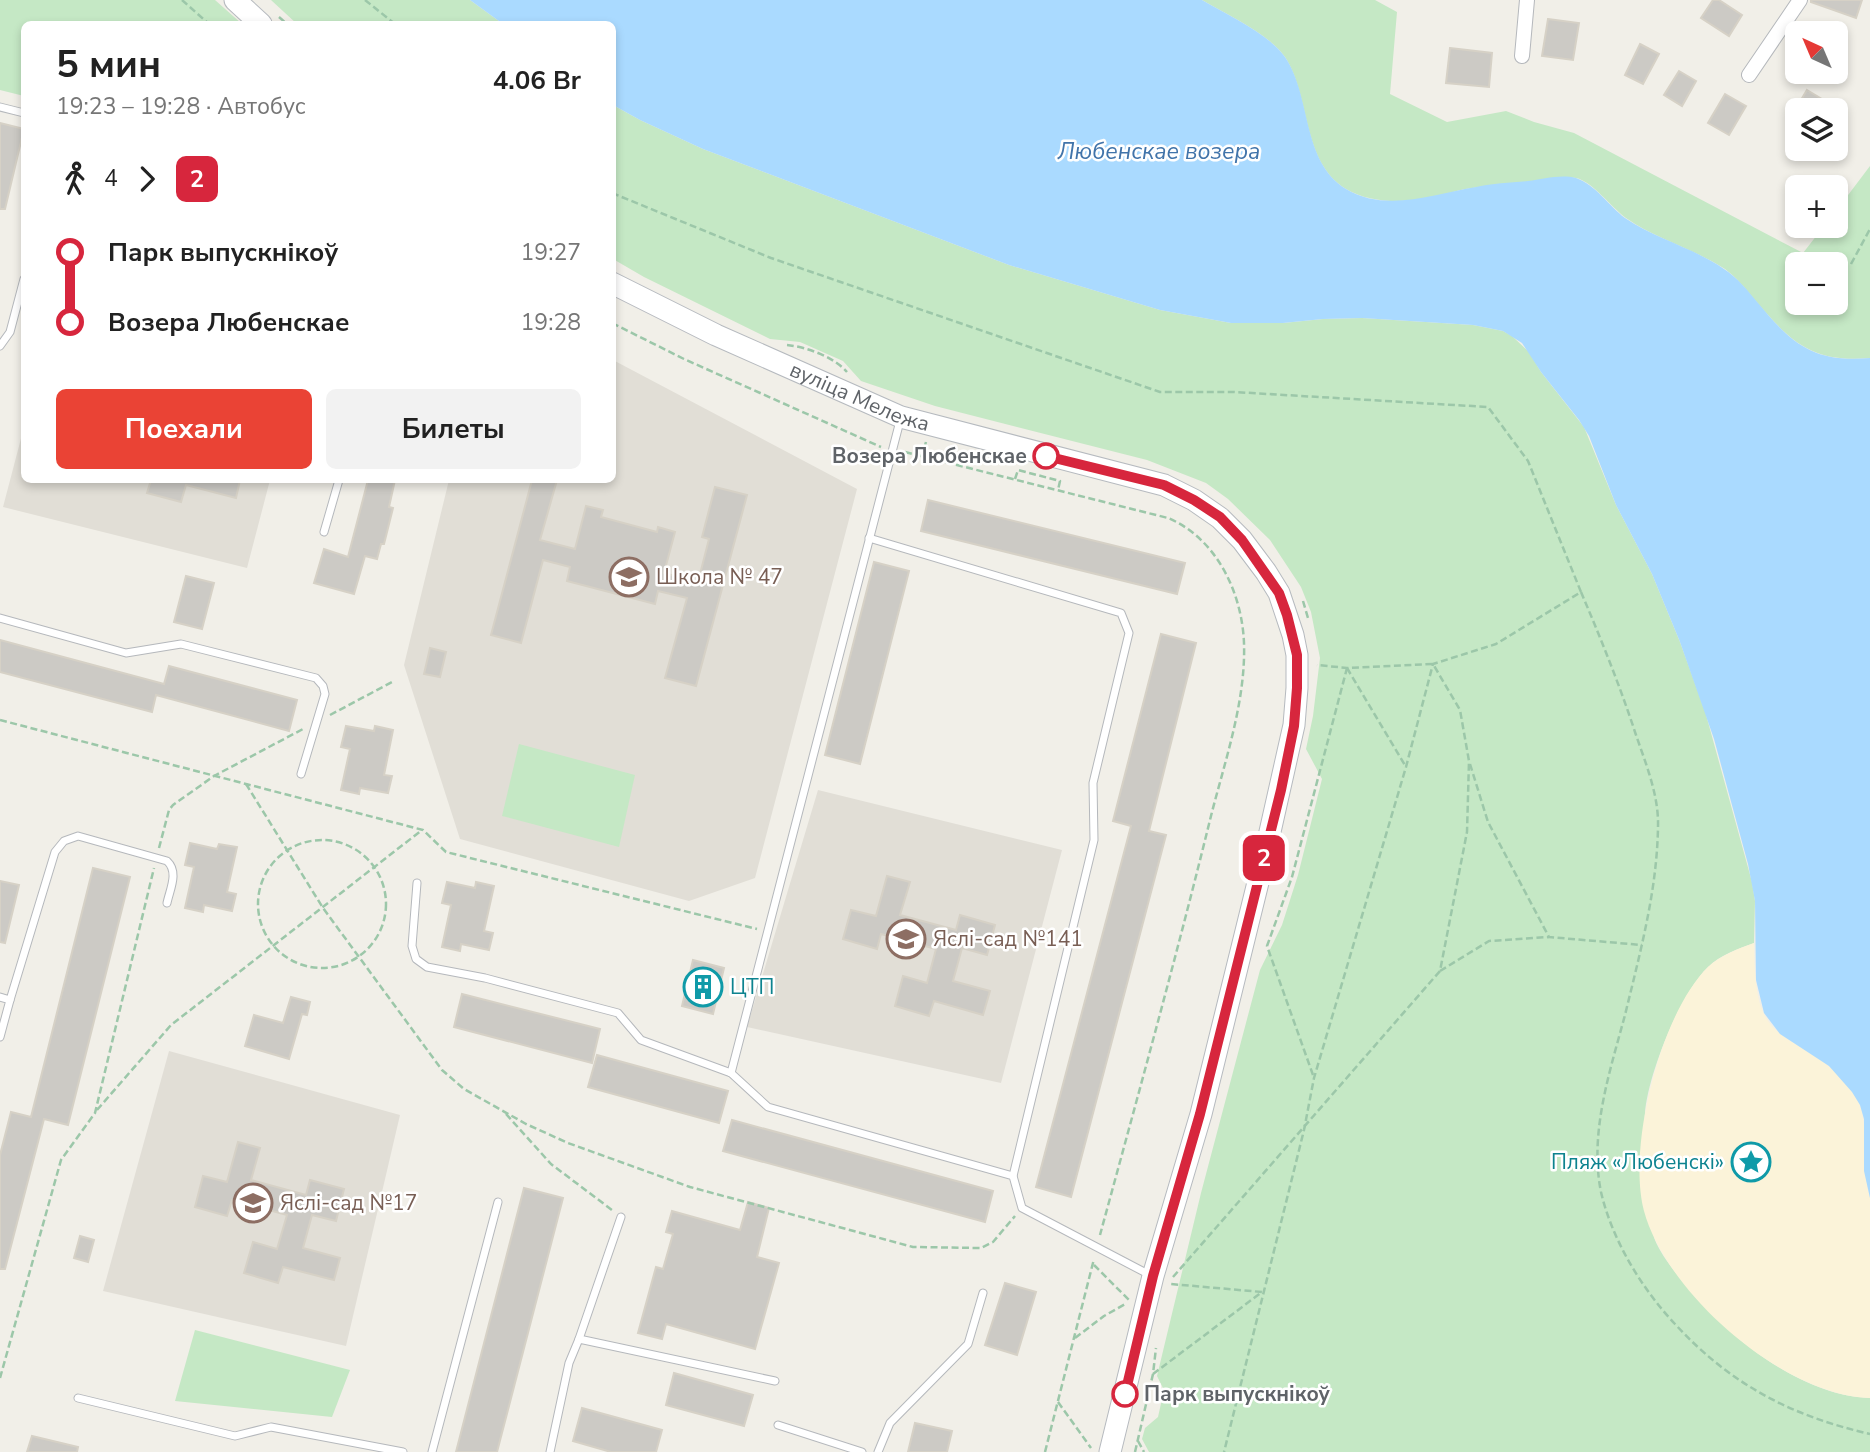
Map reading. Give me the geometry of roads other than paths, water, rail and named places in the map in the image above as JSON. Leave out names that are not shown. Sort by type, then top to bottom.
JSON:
[{"type":"main road","points":[[235,0],[258,21]]},
{"type":"main road","name":"вуліца Мележа","points":[[616,285],[716,335],[901,417],[1164,485],[1220,517],[1242,540],[1279,593],[1297,655],[1294,726],[1281,790],[1200,1114],[1164,1277],[1110,1452]]},
{"type":"street","points":[[1522,56],[1527,0]]},
{"type":"street","points":[[1749,75],[1800,0]]},
{"type":"lane","points":[[0,107],[21,112]]},
{"type":"lane","points":[[0,346],[10,332],[21,290]]},
{"type":"lane","points":[[731,1073],[901,417]]},
{"type":"lane","points":[[324,532],[338,483]]},
{"type":"lane","points":[[869,538],[1121,613],[1129,633],[1093,783],[1094,840],[1013,1176],[1023,1208],[1097,1248],[1164,1277]]},
{"type":"lane","points":[[0,618],[126,653],[181,644],[316,678],[323,685],[326,694],[301,774]]},
{"type":"lane","points":[[0,1037],[55,852],[64,841],[78,836],[167,860],[174,872],[167,903]]},
{"type":"lane","points":[[417,883],[412,946],[415,959],[427,967],[485,978],[618,1013],[641,1040],[731,1073],[768,1107],[1013,1176]]},
{"type":"lane","points":[[0,997],[10,1000]]},
{"type":"lane","points":[[432,1452],[498,1202]]},
{"type":"lane","points":[[550,1452],[569,1363],[621,1217]]},
{"type":"lane","points":[[878,1452],[890,1423],[968,1344],[983,1293]]},
{"type":"lane","points":[[579,1339],[775,1381]]},
{"type":"lane","points":[[78,1398],[235,1436],[271,1426],[402,1452]]},
{"type":"lane","points":[[778,1425],[862,1452]]},
{"type":"water","name":"Любенскае возера","points":[[470,0],[1202,0],[1258,32],[1285,57],[1294,73],[1321,162],[1332,177],[1346,189],[1377,200],[1394,201],[1489,185],[1558,177],[1576,178],[1596,191],[1625,218],[1700,255],[1729,273],[1782,330],[1806,348],[1834,357],[1870,358],[1870,1198],[1864,1171],[1864,1119],[1860,1105],[1829,1066],[1780,1034],[1764,1013],[1756,980],[1755,901],[1748,864],[1714,739],[1680,642],[1652,574],[1616,505],[1589,436],[1522,343],[1503,331],[1473,325],[1362,318],[1231,323],[1160,310],[1009,265],[703,149],[616,107],[616,21],[499,21]]},
{"type":"place","name":"Возера Любенскае","points":[[1046,456]]},
{"type":"place","name":"Школа № 47","points":[[629,577]]},
{"type":"place","name":"Яслі-сад №141","points":[[906,939]]},
{"type":"place","name":"ЦТП","points":[[703,987]]},
{"type":"place","name":"Пляж «Любенскі»","points":[[1751,1162]]},
{"type":"place","name":"Яслі-сад №17","points":[[253,1203]]},
{"type":"place","name":"Парк выпускнікоў","points":[[1125,1394]]}]
